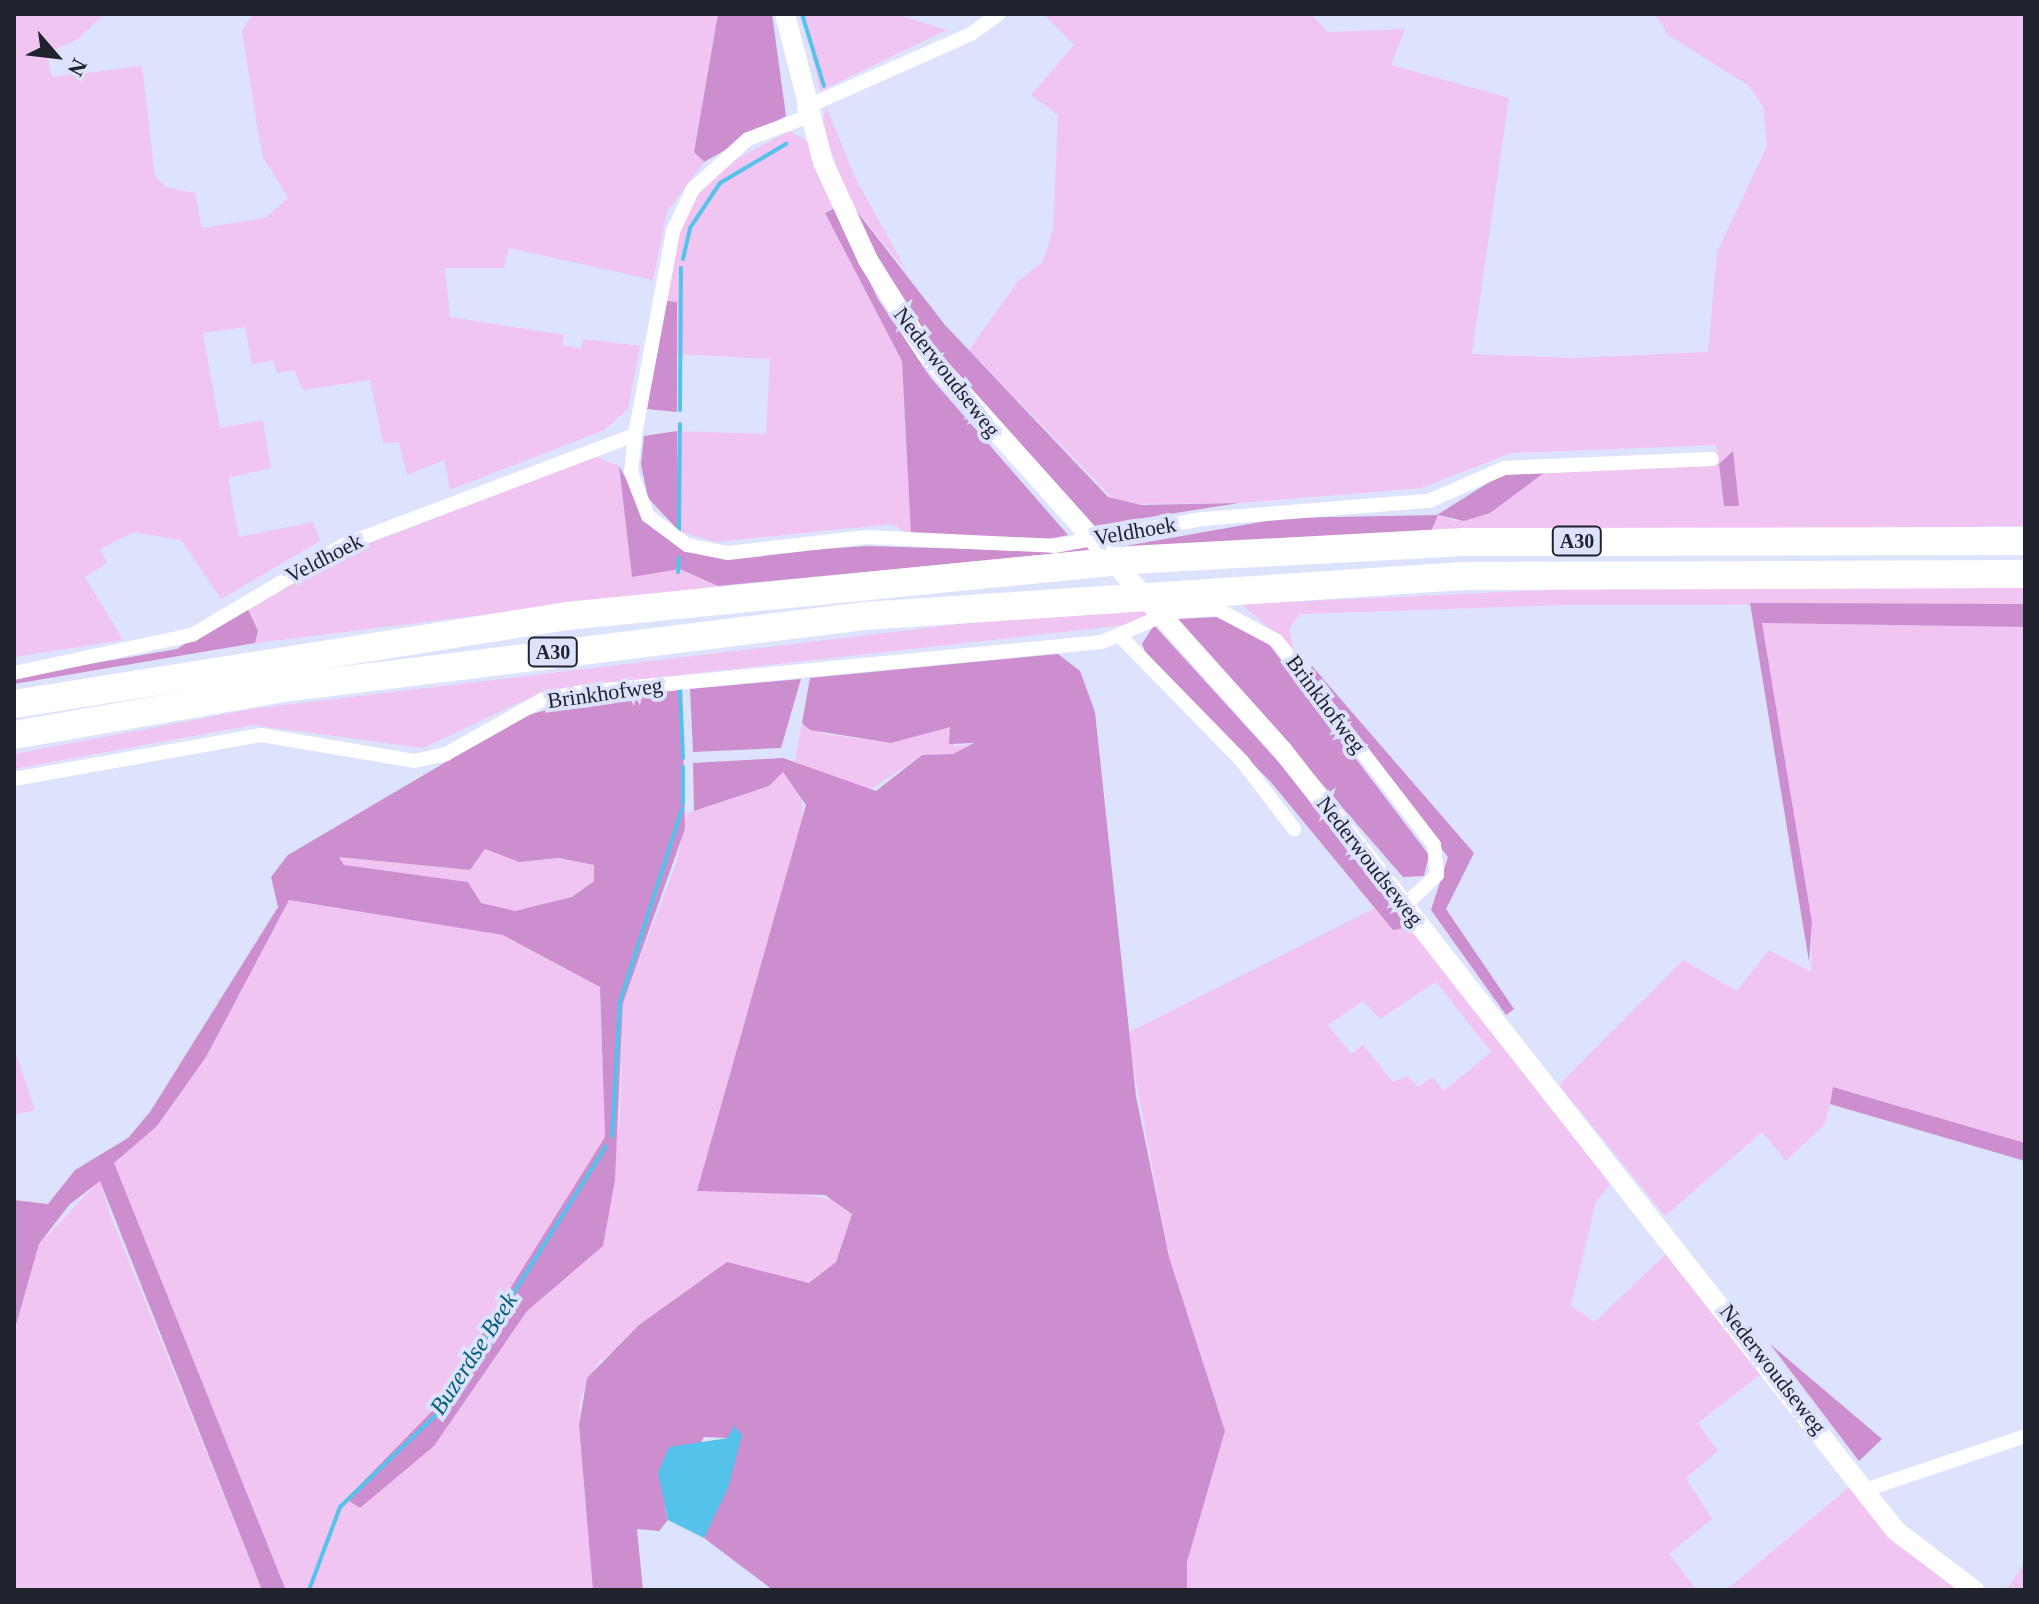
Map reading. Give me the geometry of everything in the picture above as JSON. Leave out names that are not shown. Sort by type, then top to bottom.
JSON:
[{"type":"highway","name":"A30","points":[[14,704],[567,616],[1130,560],[1464,542],[2025,541]]},
{"type":"highway","name":"A30","points":[[14,735],[282,688],[864,616],[1463,576],[2025,574]]},
{"type":"street","name":"Nederwoudseweg","points":[[785,14],[805,112],[896,309],[964,401],[1282,750],[1405,905],[1561,1112],[1705,1280],[1865,1490],[1923,1558],[1974,1590]]},
{"type":"street","points":[[805,112],[971,34],[999,14]]},
{"type":"street","name":"Veldhoek","points":[[805,112],[727,153],[688,198],[673,231],[635,435],[631,472],[648,516],[687,545],[728,553],[866,537],[1054,546],[1203,519],[1429,501],[1504,468],[1712,459]]},
{"type":"street","name":"Veldhoek","points":[[14,673],[192,635],[346,544],[635,435]]},
{"type":"street","name":"Brinkhofweg","points":[[14,779],[261,735],[414,761],[446,754],[542,700],[582,692],[1119,635],[1200,608],[1266,630],[1438,853],[1437,875],[1405,905]]},
{"type":"street","points":[[1119,635],[1242,761],[1294,829]]},
{"type":"street","points":[[1865,1490],[2025,1436]]},
{"type":"shaded area","points":[[14,14],[105,14],[78,39],[47,53],[52,77],[142,66],[155,176],[165,187],[195,193],[202,228],[265,218],[288,198],[263,157],[257,127],[242,30],[253,14],[718,14],[694,152],[704,162],[667,212],[653,280],[509,248],[504,268],[445,268],[450,317],[564,335],[562,345],[581,349],[583,339],[640,346],[628,409],[604,430],[450,490],[444,460],[407,475],[399,442],[383,443],[370,380],[303,390],[294,370],[277,373],[273,360],[252,365],[245,327],[203,333],[220,428],[263,420],[271,468],[228,478],[239,537],[313,522],[320,541],[221,599],[181,540],[134,532],[100,549],[107,563],[85,577],[123,640],[14,657]]},
{"type":"shaded area","points":[[718,14],[772,14],[786,116],[704,162],[694,152]]},
{"type":"shaded area","points":[[803,14],[895,14],[947,30],[820,91]]},
{"type":"shaded area","points":[[1044,14],[1311,14],[1328,32],[1405,29],[1391,65],[1509,98],[1472,354],[1572,358],[1708,352],[1717,252],[1767,146],[1763,107],[1749,86],[1668,35],[1655,14],[2025,14],[2025,526],[1430,534],[1438,515],[1455,521],[1549,469],[1718,464],[1716,445],[1511,453],[1421,488],[1239,503],[1118,504],[969,350],[1018,281],[1043,262],[1053,229],[1058,115],[1031,95],[1074,45]]},
{"type":"shaded area","points":[[826,106],[855,177],[907,272],[848,200],[822,125]]},
{"type":"shaded area","points":[[789,131],[807,141],[835,208],[825,212],[902,360],[911,535],[891,524],[715,542],[679,531],[677,431],[766,434],[770,359],[676,354],[677,302],[663,300],[683,215],[718,169]]},
{"type":"shaded area","points":[[848,200],[945,325],[1108,497],[1141,505],[1239,503],[1093,526],[964,395],[883,271]]},
{"type":"shaded area","points":[[835,208],[878,299],[931,378],[1068,535],[1038,541],[911,535],[902,361],[825,213]]},
{"type":"shaded area","points":[[663,300],[677,302],[677,412],[647,409]]},
{"type":"shaded area","points":[[677,431],[679,531],[648,498],[641,464],[644,436]]},
{"type":"shaded area","points":[[1733,451],[1739,506],[1724,506],[1719,464]]},
{"type":"shaded area","points":[[596,457],[619,466],[632,576],[680,569],[718,586],[255,643],[258,631],[246,605],[317,563]]},
{"type":"shaded area","points":[[619,466],[654,529],[728,556],[867,546],[1037,551],[1098,542],[1105,549],[718,586],[680,569],[632,577]]},
{"type":"shaded area","points":[[1549,469],[1490,513],[1464,521],[1438,515],[1430,534],[1114,548],[1284,518],[1437,515],[1499,476]]},
{"type":"shaded area","points":[[2025,586],[2025,604],[1563,605],[1300,614],[1289,629],[1294,649],[1241,604],[1572,589]]},
{"type":"shaded area","points":[[1750,603],[2025,604],[2025,627],[1762,623],[1812,922],[1809,962]]},
{"type":"shaded area","points":[[246,605],[258,631],[255,643],[14,684],[14,677],[177,649]]},
{"type":"shaded area","points":[[1067,611],[1162,611],[1124,625],[546,690],[423,748],[253,725],[14,769],[14,754],[252,709]]},
{"type":"shaded area","points":[[1217,617],[1268,643],[1429,855],[1424,876],[1403,877],[1178,619]]},
{"type":"shaded area","points":[[1762,623],[2025,627],[2025,1143],[1834,1087],[1825,1124],[1786,1161],[1762,1132],[1665,1216],[1559,1085],[1683,960],[1737,991],[1769,950],[1811,972],[1812,922]]},
{"type":"shaded area","points":[[1154,625],[1334,823],[1409,922],[1403,928],[1393,930],[1270,781],[1149,661],[1142,644]]},
{"type":"shaded area","points":[[1058,654],[1080,671],[1095,712],[1136,1096],[1169,1257],[1225,1431],[1187,1562],[1187,1590],[773,1590],[704,1538],[735,1455],[728,1438],[704,1437],[665,1508],[668,1520],[659,1531],[637,1529],[643,1590],[593,1590],[579,1425],[587,1378],[639,1325],[727,1262],[809,1283],[836,1262],[852,1214],[825,1195],[697,1191],[806,805],[783,772],[769,786],[694,811],[693,763],[783,758],[876,791],[922,755],[953,754],[974,743],[949,744],[950,727],[891,743],[810,730],[802,723],[810,678]]},
{"type":"shaded area","points":[[1312,666],[1474,853],[1446,909],[1514,1009],[1506,1015],[1431,910],[1448,857],[1308,675]]},
{"type":"shaded area","points":[[801,679],[781,748],[693,752],[690,689]]},
{"type":"shaded area","points":[[682,690],[685,829],[623,1003],[615,1180],[603,1246],[527,1311],[434,1446],[360,1508],[346,1499],[435,1408],[605,1137],[600,987],[503,935],[289,900],[206,1057],[157,1126],[114,1163],[285,1588],[262,1590],[100,1181],[69,1205],[39,1244],[14,1332],[14,1200],[48,1204],[75,1170],[128,1138],[150,1112],[278,907],[271,877],[288,855],[524,716],[588,699]],"holes":[[[485,849],[519,862],[559,858],[594,865],[594,881],[572,897],[515,911],[481,903],[468,882],[344,865],[339,857],[470,870]]]},
{"type":"shaded area","points":[[802,723],[824,734],[891,743],[950,727],[955,746],[975,744],[953,754],[922,755],[868,791],[795,762]]},
{"type":"shaded area","points":[[782,771],[801,788],[803,823],[698,1191],[787,1191],[843,1202],[852,1213],[836,1262],[809,1284],[727,1263],[597,1364],[581,1397],[579,1425],[593,1590],[279,1590],[285,1588],[113,1163],[157,1126],[206,1057],[288,900],[503,935],[600,987],[605,1137],[435,1408],[347,1498],[360,1507],[527,1311],[603,1246],[620,1114],[623,1003],[677,861],[686,814],[769,786]]},
{"type":"shaded area","points":[[485,849],[519,862],[559,858],[594,865],[594,881],[572,897],[515,911],[481,903],[468,882],[344,865],[339,857],[470,870]]},
{"type":"shaded area","points":[[1375,908],[1393,929],[1409,922],[1611,1184],[1596,1202],[1571,1306],[1595,1322],[1671,1249],[1766,1370],[1698,1423],[1718,1451],[1686,1478],[1712,1519],[1669,1554],[1697,1590],[1187,1590],[1187,1562],[1225,1431],[1169,1257],[1127,1033]],"holes":[[[1436,982],[1491,1052],[1444,1091],[1432,1077],[1419,1087],[1407,1076],[1393,1082],[1363,1045],[1351,1054],[1328,1025],[1363,1001],[1380,1019]]]},
{"type":"shaded area","points":[[14,1048],[35,1110],[14,1115]]},
{"type":"shaded area","points":[[1833,1087],[2025,1143],[2025,1161],[1830,1104]]},
{"type":"shaded area","points":[[100,1180],[110,1214],[262,1590],[14,1590],[14,1332],[39,1244]]},
{"type":"shaded area","points":[[1770,1344],[1882,1439],[1859,1461]]},
{"type":"shaded area","points":[[1854,1483],[1959,1590],[1726,1590]]},
{"type":"shaded area","points":[[2025,1563],[2025,1590],[2006,1590]]},
{"type":"water","points":[[734,1426],[742,1435],[728,1488],[704,1538],[668,1520],[658,1473],[669,1447],[728,1438]]},
{"type":"waterway","name":"Buzerdse Beek","points":[[802,14],[824,86]]},
{"type":"waterway","name":"Buzerdse Beek","points":[[683,259],[690,228],[720,183],[786,144]]},
{"type":"waterway","name":"Buzerdse Beek","points":[[680,410],[681,268]]},
{"type":"waterway","name":"Buzerdse Beek","points":[[679,532],[680,424]]},
{"type":"waterway","name":"Buzerdse Beek","points":[[678,572],[679,558]]},
{"type":"waterway","name":"Buzerdse Beek","points":[[680,688],[683,758]]},
{"type":"waterway","name":"Buzerdse Beek","points":[[683,767],[683,804]]},
{"type":"waterway","name":"Buzerdse Beek","points":[[612,1136],[620,1002],[682,809]]},
{"type":"waterway","name":"Buzerdse Beek","points":[[309,1590],[340,1507],[438,1413],[606,1146]]}]
